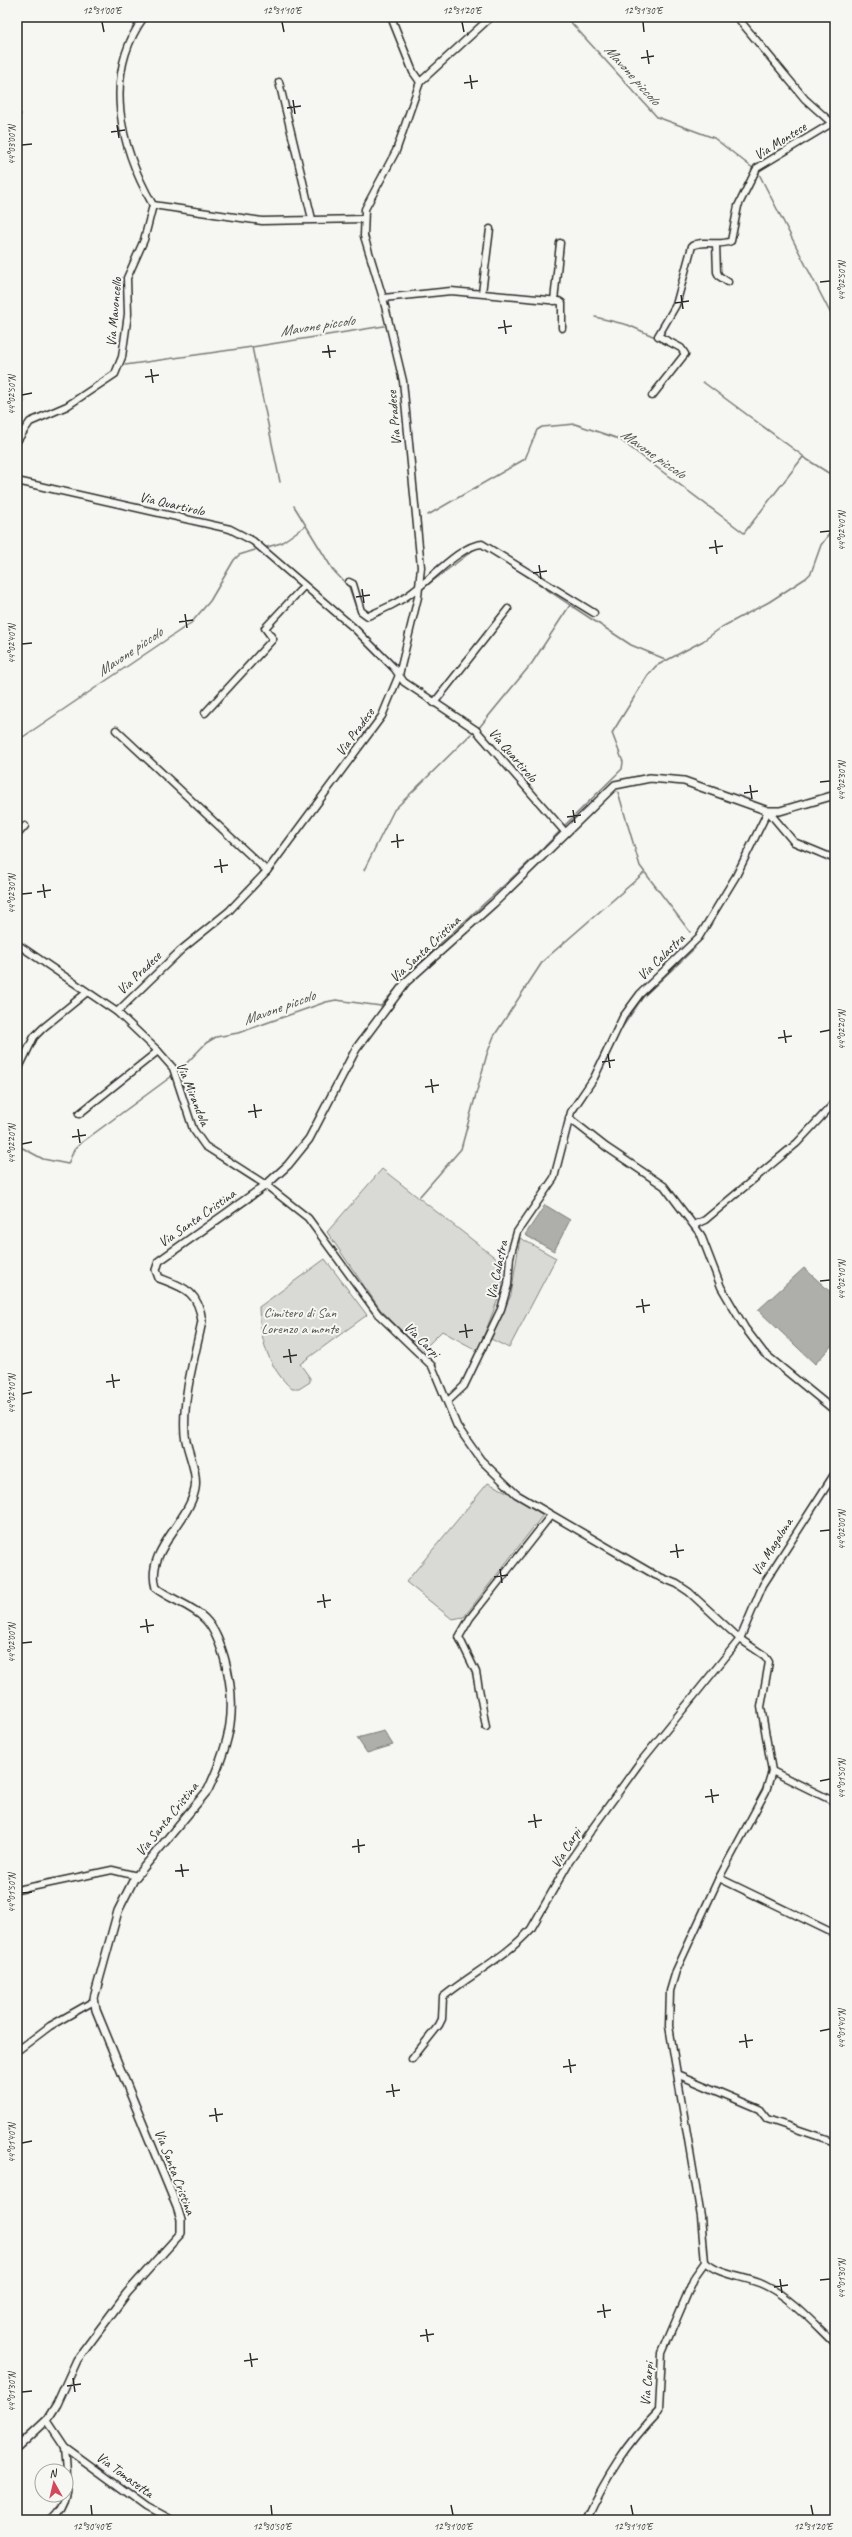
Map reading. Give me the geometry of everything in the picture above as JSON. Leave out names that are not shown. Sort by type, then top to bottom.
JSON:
[{"type":"street","points":[[144,17],[128,42],[119,99],[124,135],[129,155],[136,176],[153,205],[262,221],[283,222],[312,219],[364,219]]},
{"type":"street","points":[[391,17],[413,72],[420,82]]},
{"type":"street","name":"Via Pradese","points":[[117,1012],[181,950],[229,911],[267,871],[382,716],[399,675],[420,586],[420,567],[403,381],[383,298],[364,236],[364,219],[368,200],[396,151],[420,82],[491,17]]},
{"type":"street","name":"Via Montese","points":[[652,396],[685,354],[681,348],[658,336],[676,305],[692,246],[700,243],[716,244],[731,240],[738,206],[757,168],[833,124],[800,94],[737,17]]},
{"type":"street","points":[[279,82],[312,219]]},
{"type":"street","name":"Via Mavoncello","points":[[17,441],[30,422],[67,406],[115,374],[122,357],[126,329],[127,278],[144,240],[153,205]]},
{"type":"street","points":[[482,293],[490,229]]},
{"type":"street","points":[[554,301],[560,243]]},
{"type":"street","points":[[716,244],[719,276],[728,282]]},
{"type":"street","points":[[383,298],[451,291],[554,301],[562,303],[562,328]]},
{"type":"street","name":"Via Quartirolo","points":[[17,481],[230,529],[253,541],[354,628],[404,682],[476,730],[566,833]]},
{"type":"street","points":[[349,582],[353,584],[361,611],[368,616],[391,606],[420,586],[467,548],[482,544],[594,613]]},
{"type":"street","points":[[205,712],[273,639],[265,628],[304,586]]},
{"type":"street","points":[[434,703],[508,609]]},
{"type":"street","points":[[116,730],[267,871]]},
{"type":"street","name":"Via Santa Cristina","points":[[17,2448],[47,2420],[57,2404],[77,2360],[127,2293],[181,2233],[181,2220],[177,2206],[94,2001],[118,1911],[136,1876],[208,1790],[225,1743],[231,1720],[233,1698],[229,1675],[215,1632],[205,1619],[156,1588],[153,1577],[156,1561],[195,1488],[186,1436],[185,1413],[202,1321],[200,1306],[194,1295],[184,1288],[159,1278],[156,1270],[159,1261],[167,1253],[266,1185],[288,1165],[309,1139],[356,1049],[406,982],[494,903],[615,785],[650,778],[684,781],[768,811],[780,811],[835,794]]},
{"type":"street","points":[[768,811],[794,842],[835,859]]},
{"type":"street","name":"Via Calastra","points":[[448,1401],[464,1386],[501,1309],[508,1285],[510,1256],[517,1232],[554,1178],[570,1118],[594,1078],[623,1017],[640,994],[699,937],[736,876],[768,811]]},
{"type":"street","points":[[17,835],[25,826]]},
{"type":"street","name":"Via Mirandola","points":[[17,944],[86,993],[117,1012],[158,1051],[173,1068],[193,1128],[204,1146],[266,1185]]},
{"type":"street","points":[[17,1072],[34,1038],[43,1028],[86,993]]},
{"type":"street","points":[[78,1114],[158,1051]]},
{"type":"street","points":[[694,1225],[706,1220],[797,1144],[835,1102]]},
{"type":"street","points":[[570,1118],[606,1147],[664,1186],[701,1235],[721,1287],[745,1328],[764,1353],[835,1411]]},
{"type":"street","name":"Via Carpi","points":[[266,1185],[308,1218],[378,1314],[432,1366],[458,1426],[481,1460],[516,1494],[655,1575],[677,1584],[729,1627],[740,1639],[765,1656],[769,1662],[761,1707],[772,1771],[766,1791],[719,1878],[676,1971],[670,1991],[669,2026],[679,2075],[701,2216],[704,2262],[695,2276],[662,2353],[658,2411],[634,2437],[615,2464],[586,2520]]},
{"type":"street","name":"Via Magalona","points":[[740,1639],[763,1585],[835,1473]]},
{"type":"street","points":[[486,1727],[476,1672],[459,1637],[470,1618],[551,1515]]},
{"type":"street","name":"Via Carpi","points":[[412,2059],[442,2019],[443,1997],[483,1969],[531,1930],[569,1862],[594,1826],[638,1765],[740,1639]]},
{"type":"street","points":[[772,1771],[835,1802]]},
{"type":"street","name":"Via Santa Cristina","points":[[17,1890],[112,1870],[136,1876]]},
{"type":"street","points":[[719,1878],[835,1934]]},
{"type":"street","points":[[17,2052],[50,2026],[94,2001]]},
{"type":"street","points":[[679,2075],[759,2109],[767,2119],[835,2142]]},
{"type":"street","points":[[704,2262],[711,2268],[763,2285],[782,2295],[835,2344]]},
{"type":"street","name":"Via Tomasetta","points":[[47,2420],[65,2447],[147,2507],[171,2520]]},
{"type":"street","points":[[49,2520],[62,2507],[67,2495],[65,2447]]},
{"type":"shaded area","points":[[17,373],[27,402],[17,406]]},
{"type":"shaded area","points":[[545,1205],[570,1220],[554,1251],[525,1235]]},
{"type":"shaded area","points":[[804,1268],[835,1296],[835,1342],[815,1364],[758,1310]]},
{"type":"shaded area","points":[[384,1731],[393,1745],[367,1753],[357,1738]]},
{"type":"green space","points":[[382,1169],[502,1263],[503,1286],[478,1351],[442,1331],[422,1351],[380,1309],[327,1232]]},
{"type":"green space","points":[[520,1238],[556,1258],[509,1348],[491,1339],[511,1295]]},
{"type":"green space","name":"Cimitero di San Lorenzo a monte","points":[[325,1259],[367,1315],[300,1364],[310,1378],[310,1382],[299,1389],[292,1389],[271,1362],[261,1330],[259,1307]]},
{"type":"green space","points":[[488,1483],[507,1492],[543,1515],[464,1617],[452,1619],[406,1582]]},
{"type":"waterway","name":"Mavone piccolo","points":[[566,17],[657,117],[714,138],[754,169]]},
{"type":"waterway","name":"Mavone piccolo","points":[[17,121],[21,114]]},
{"type":"waterway","name":"Mavone piccolo","points":[[758,172],[835,322]]},
{"type":"waterway","name":"Mavone piccolo","points":[[595,317],[628,325],[655,337]]},
{"type":"waterway","name":"Mavone piccolo","points":[[252,347],[384,326]]},
{"type":"waterway","name":"Mavone piccolo","points":[[125,365],[252,347],[280,482]]},
{"type":"waterway","name":"Mavone piccolo","points":[[703,382],[803,456]]},
{"type":"waterway","name":"Mavone piccolo","points":[[428,515],[525,459],[537,430],[542,427],[575,424],[619,439],[744,533],[803,457],[835,477]]},
{"type":"waterway","name":"Mavone piccolo","points":[[294,506],[333,570],[349,587],[358,613],[367,618]]},
{"type":"waterway","name":"Mavone piccolo","points":[[264,548],[281,543],[305,526]]},
{"type":"waterway","name":"Mavone piccolo","points":[[564,826],[622,769],[623,762],[612,733],[648,675],[656,666],[703,641],[722,627],[769,602],[806,578],[811,573],[821,545],[835,526]]},
{"type":"waterway","name":"Mavone piccolo","points":[[426,586],[476,548]]},
{"type":"waterway","name":"Mavone piccolo","points":[[17,741],[191,623],[210,601],[234,560],[239,555],[255,550]]},
{"type":"waterway","name":"Mavone piccolo","points":[[495,555],[570,605]]},
{"type":"waterway","name":"Mavone piccolo","points":[[478,729],[532,663],[570,605],[631,645],[665,659]]},
{"type":"waterway","name":"Mavone piccolo","points":[[387,610],[397,606]]},
{"type":"waterway","name":"Mavone piccolo","points":[[364,870],[394,810],[471,734]]},
{"type":"waterway","points":[[618,792],[640,866],[690,932]]},
{"type":"waterway","name":"Mavone piccolo","points":[[411,971],[523,868],[559,832]]},
{"type":"waterway","points":[[420,1196],[461,1149],[487,1054],[494,1036],[543,961],[644,873]]},
{"type":"waterway","points":[[619,1032],[643,997],[695,948]]},
{"type":"waterway","name":"Mavone piccolo","points":[[181,1069],[206,1043],[216,1037],[238,1033],[326,1002],[336,1000],[381,1006],[400,984]]},
{"type":"waterway","name":"Mavone piccolo","points":[[17,1145],[43,1159],[68,1164],[74,1150],[81,1143],[172,1076]]},
{"type":"waterway","points":[[575,1113],[586,1096]]},
{"type":"waterway","points":[[544,1198],[557,1174],[569,1132]]}]
